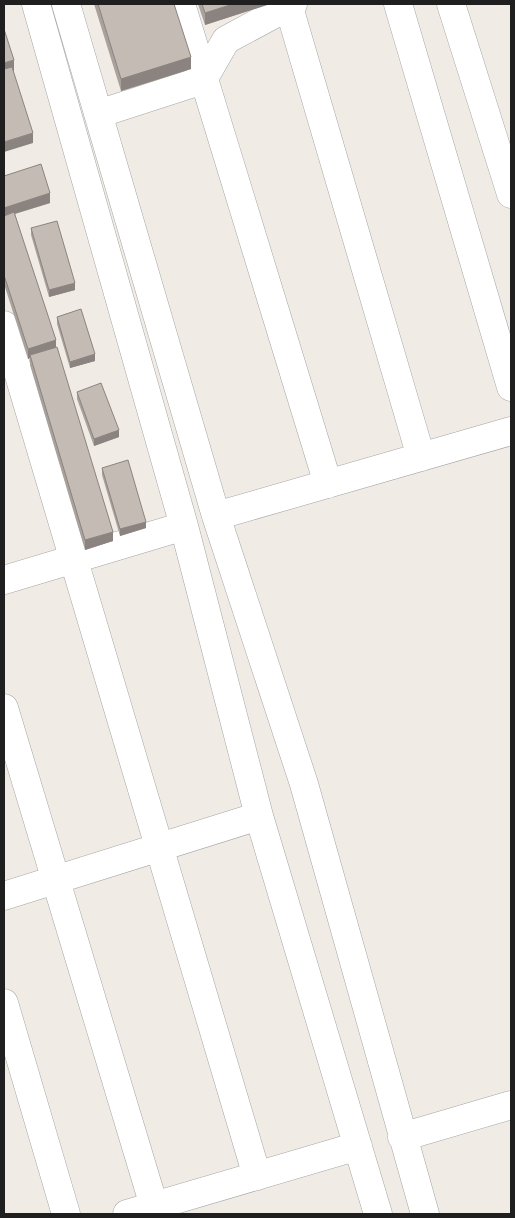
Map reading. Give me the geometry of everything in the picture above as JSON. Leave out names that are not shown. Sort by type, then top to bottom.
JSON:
[{"type":"street","points":[[36,4],[184,526],[259,816],[378,1214]]},
{"type":"street","points":[[66,4],[216,516],[304,784],[402,1137],[426,1214]]},
{"type":"street","points":[[181,4],[328,484]]},
{"type":"street","points":[[98,114],[203,80],[226,40],[290,4],[420,457]]},
{"type":"street","points":[[398,4],[511,387]]},
{"type":"street","points":[[451,4],[511,194]]},
{"type":"street","points":[[4,324],[257,1176]]},
{"type":"street","points":[[216,516],[511,432]]},
{"type":"street","points":[[4,580],[184,526]]},
{"type":"street","points":[[4,708],[154,1206]]},
{"type":"street","points":[[4,896],[259,816]]},
{"type":"street","points":[[4,1003],[66,1214]]},
{"type":"street","points":[[402,1137],[511,1106]]},
{"type":"street","points":[[127,1214],[358,1146]]},
{"type":"building","points":[[98,4],[174,4],[191,57],[121,79]]},
{"type":"building","points":[[202,4],[233,4],[205,13]]},
{"type":"building","points":[[4,29],[14,60],[4,63]]},
{"type":"building","points":[[12,67],[33,133],[4,142],[4,69]]},
{"type":"building","points":[[41,164],[50,193],[4,208],[4,176]]},
{"type":"building","points":[[14,212],[56,340],[28,349],[4,275],[4,216]]},
{"type":"building","points":[[57,221],[75,283],[49,290],[31,228]]},
{"type":"building","points":[[81,309],[95,354],[70,362],[57,317]]},
{"type":"building","points":[[57,347],[113,532],[85,540],[30,355]]},
{"type":"building","points":[[101,383],[119,430],[94,439],[77,392]]},
{"type":"building","points":[[128,460],[146,522],[120,529],[102,468]]}]
